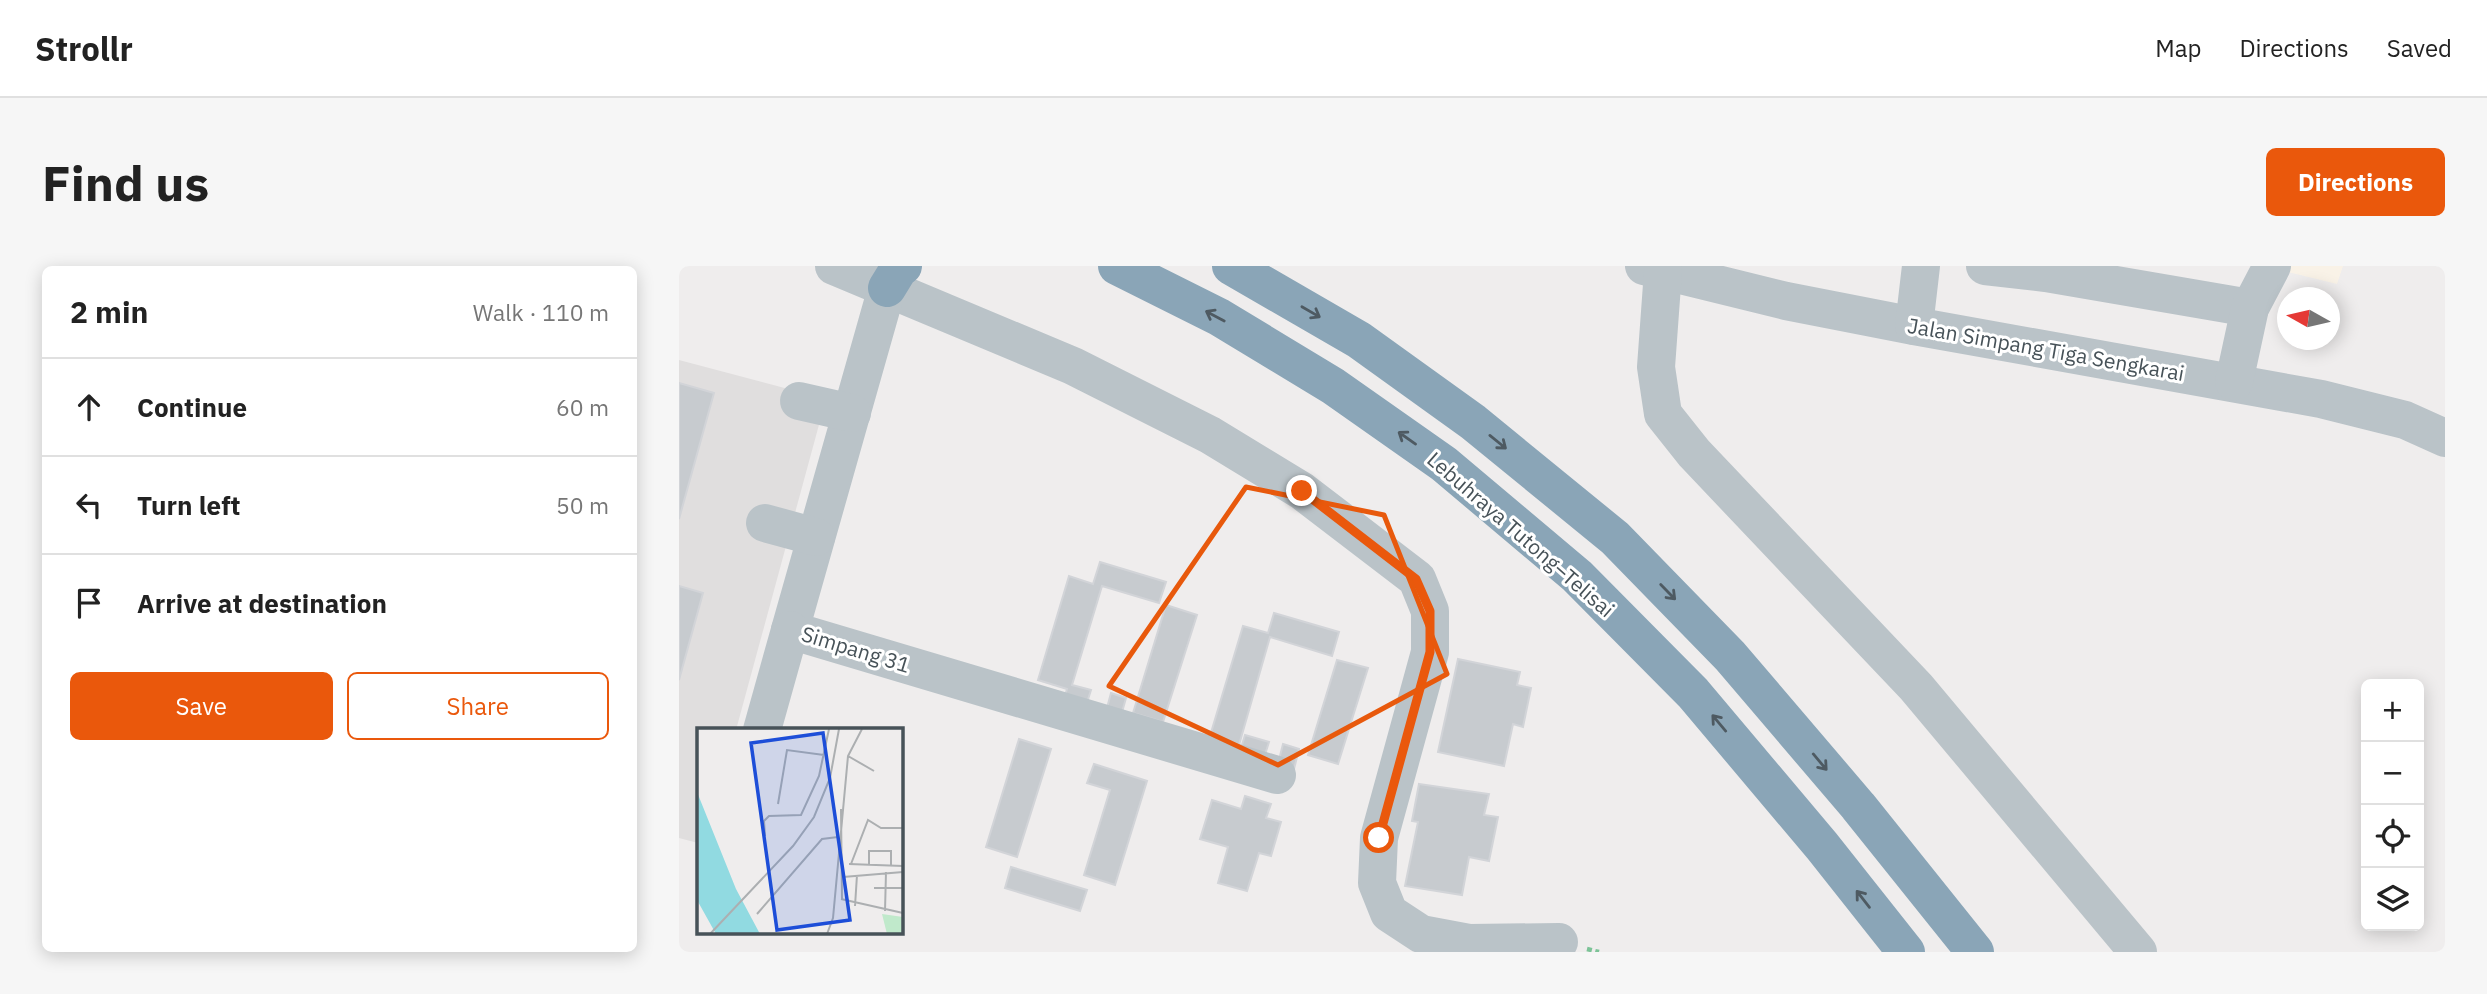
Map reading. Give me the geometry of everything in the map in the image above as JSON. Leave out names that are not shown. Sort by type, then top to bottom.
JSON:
[{"type":"highway","name":"Lebuhraya Tutong–Telisai","points":[[1117,266],[1219,317],[1333,386],[1444,464],[1577,576],[1693,693],[1822,846],[1906,952]]},
{"type":"highway","points":[[1231,266],[1359,341],[1473,422],[1615,538],[1730,656],[1858,806],[1975,952]]},
{"type":"street","points":[[834,266],[895,277],[1210,435],[1302,491],[1416,579],[1430,611],[1430,652],[1379,838],[1377,883],[1389,913],[1421,934],[1469,943],[1559,942]]},
{"type":"street","points":[[1914,326],[1921,266]]},
{"type":"street","points":[[1985,266],[2046,270],[2250,308]]},
{"type":"street","points":[[2234,382],[2250,308],[2272,266]]},
{"type":"street","points":[[1654,269],[1656,368],[1663,414],[1694,453],[1916,687],[2138,952]]},
{"type":"street","name":"Jalan Simpang Tiga Sengkarai","points":[[1654,269],[1786,301],[1914,326],[2321,399],[2405,420],[2445,438]]},
{"type":"street","name":"Simpang 31","points":[[895,277],[852,413],[790,630],[1277,775]]},
{"type":"street","points":[[799,401],[852,413]]},
{"type":"street","points":[[765,523],[816,537]]},
{"type":"street","points":[[763,728],[790,630]]},
{"type":"highlighted area","points":[[1246,487],[1384,515],[1447,674],[1278,765],[1109,686]]},
{"type":"shaded area","points":[[2264,266],[2343,266],[2337,284]]},
{"type":"shaded area","points":[[679,360],[826,399],[737,728],[697,728],[697,843],[679,838]]},
{"type":"building","points":[[679,383],[714,393],[679,519]]},
{"type":"building","points":[[1100,562],[1166,582],[1159,603],[1102,586],[1072,685],[1091,690],[1084,712],[1062,706],[1067,689],[1038,680],[1069,576],[1093,584]]},
{"type":"building","points":[[679,586],[703,593],[679,680]]},
{"type":"building","points":[[1166,605],[1197,615],[1163,722],[1133,713]]},
{"type":"building","points":[[1274,613],[1339,632],[1332,656],[1270,637],[1239,745],[1210,736],[1243,626],[1268,633]]},
{"type":"building","points":[[1458,659],[1520,672],[1517,685],[1531,688],[1523,727],[1513,724],[1504,766],[1438,752]]},
{"type":"building","points":[[1337,660],[1368,668],[1338,764],[1308,755]]},
{"type":"building","points":[[1111,693],[1126,698],[1119,723],[1104,719]]},
{"type":"building","points":[[1245,735],[1269,742],[1263,761],[1239,755]]},
{"type":"building","points":[[1019,739],[1051,749],[1017,857],[986,847]]},
{"type":"building","points":[[1283,744],[1299,749],[1293,773],[1277,768]]},
{"type":"building","points":[[1094,764],[1147,781],[1115,885],[1084,875],[1110,790],[1087,783]]},
{"type":"building","points":[[1419,784],[1489,794],[1484,815],[1498,817],[1489,861],[1469,857],[1462,895],[1405,886],[1418,822],[1412,821]]},
{"type":"building","points":[[1245,796],[1271,804],[1266,818],[1281,822],[1271,856],[1259,853],[1247,891],[1218,883],[1228,847],[1200,839],[1212,800],[1241,809]]},
{"type":"building","points":[[1011,867],[1087,890],[1080,911],[1005,888]]},
{"type":"route","points":[[1302,491],[1416,579],[1430,611],[1430,652],[1379,838]]}]
